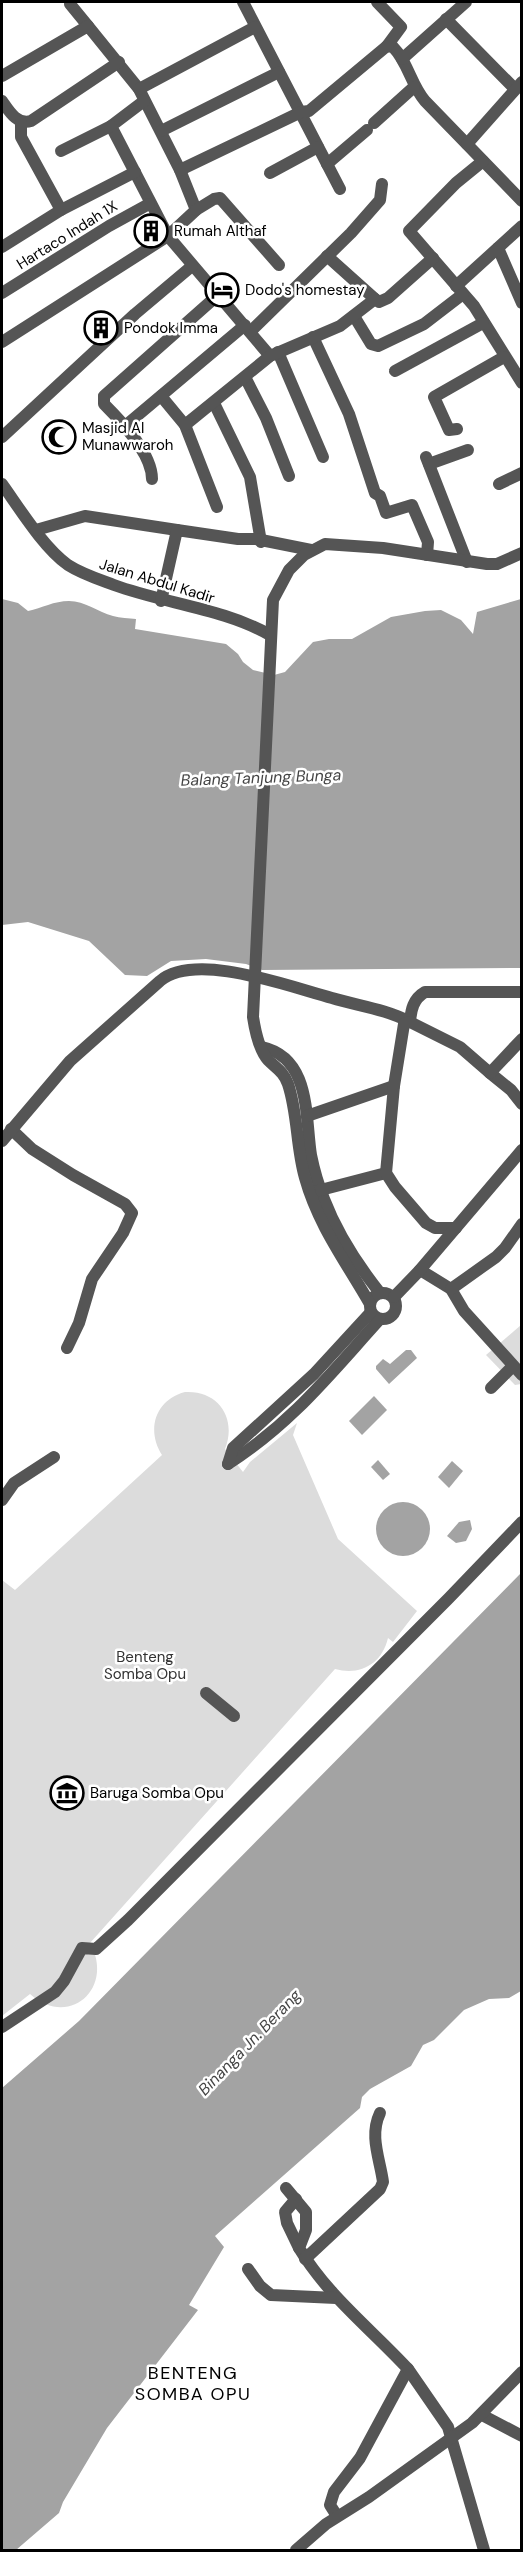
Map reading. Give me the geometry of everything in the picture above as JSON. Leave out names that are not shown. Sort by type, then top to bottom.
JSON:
[{"type":"street","points":[[243,2],[340,189]]},
{"type":"street","points":[[402,59],[466,2]]},
{"type":"street","points":[[70,4],[119,62],[142,95],[180,170],[196,210]]},
{"type":"street","points":[[180,170],[301,112],[309,111],[387,46],[401,27],[385,4]]},
{"type":"street","points":[[446,19],[518,86],[467,144]]},
{"type":"street","points":[[2,76],[88,26]]},
{"type":"street","points":[[61,151],[111,126],[142,95],[255,27]]},
{"type":"street","points":[[387,46],[393,47],[402,59],[414,87],[425,101],[522,201]]},
{"type":"street","points":[[2,100],[12,115],[26,123],[37,118],[119,62]]},
{"type":"street","points":[[161,131],[279,72]]},
{"type":"street","points":[[329,169],[414,87]]},
{"type":"street","points":[[21,122],[21,137],[61,210]]},
{"type":"street","points":[[111,126],[149,204],[168,236],[218,296],[274,354],[323,457]]},
{"type":"street","points":[[270,173],[318,147]]},
{"type":"street","points":[[483,161],[456,183],[410,230],[474,306],[522,383]]},
{"type":"street","points":[[2,247],[61,210],[135,172]]},
{"type":"street","points":[[125,426],[248,328],[327,256],[380,200],[382,184]]},
{"type":"street","points":[[2,342],[168,236],[196,210],[214,199],[220,198],[279,265]]},
{"type":"street","name":"Hartaco Indah 1X","points":[[2,293],[104,229],[149,204]]},
{"type":"street","points":[[354,316],[371,344],[378,346],[424,324],[522,226]]},
{"type":"street","points":[[498,248],[522,303]]},
{"type":"street","points":[[327,256],[380,302],[388,298],[433,258]]},
{"type":"street","points":[[2,437],[135,314],[192,266]]},
{"type":"street","points":[[152,479],[149,464],[125,426],[104,404],[103,398],[218,296]]},
{"type":"street","points":[[185,425],[274,354],[340,326],[375,299]]},
{"type":"street","points":[[395,371],[483,323]]},
{"type":"street","points":[[313,337],[349,414],[375,494],[380,496],[386,513],[412,505],[428,542],[427,555]]},
{"type":"street","points":[[457,429],[449,430],[434,397],[504,357]]},
{"type":"street","points":[[245,377],[266,418],[289,476]]},
{"type":"street","points":[[160,396],[185,425],[218,507]]},
{"type":"street","points":[[214,403],[250,477],[260,538]]},
{"type":"street","points":[[467,562],[428,460],[468,450]]},
{"type":"street","points":[[499,484],[522,472]]},
{"type":"street","name":"Jalan Abdul Kadir","points":[[2,484],[36,530],[67,564],[89,576],[161,601],[238,620],[270,635]]},
{"type":"street","points":[[36,530],[85,516],[238,539],[260,538],[325,544],[354,544],[467,562],[497,564],[522,553]]},
{"type":"street","points":[[161,601],[177,530]]},
{"type":"street","points":[[276,540],[311,550]]},
{"type":"street","points":[[325,544],[311,550],[281,580],[271,611],[253,1017],[266,1059],[283,1073],[287,1080],[292,1096],[299,1154],[315,1191],[380,1293]]},
{"type":"street","points":[[2,1141],[70,1060],[167,974],[191,970],[254,972],[350,1003],[388,1011],[460,1047],[511,1090],[522,1104]]},
{"type":"street","points":[[410,1022],[411,1008],[425,992],[522,992]]},
{"type":"street","points":[[410,1022],[404,1024],[394,1086],[386,1173],[426,1222],[435,1227],[456,1228]]},
{"type":"street","points":[[490,1073],[522,1039]]},
{"type":"street","points":[[262,1047],[273,1050],[294,1071],[304,1089],[315,1191],[326,1233],[374,1312],[388,1318],[395,1313],[397,1305],[394,1297],[387,1293],[376,1294],[374,1312],[303,1405],[264,1438],[228,1464],[233,1448],[314,1374],[374,1312]]},
{"type":"street","points":[[307,1116],[394,1086]]},
{"type":"street","points":[[11,1129],[32,1149],[125,1204],[132,1213],[123,1233],[92,1279],[79,1323],[67,1348]]},
{"type":"street","points":[[394,1297],[420,1270],[522,1150]]},
{"type":"street","points":[[315,1191],[386,1173]]},
{"type":"street","points":[[451,1289],[506,1248],[522,1224]]},
{"type":"street","points":[[420,1270],[451,1289],[464,1311],[517,1371],[491,1388]]},
{"type":"street","points":[[2,1500],[22,1477],[54,1457]]},
{"type":"street","points":[[2,2027],[55,1992],[64,1981],[81,1948],[96,1949],[136,1912],[522,1522]]},
{"type":"street","points":[[206,1693],[234,1716]]},
{"type":"street","points":[[302,2254],[380,2189],[382,2182],[374,2136],[375,2123],[380,2113]]},
{"type":"street","points":[[286,2188],[303,2206],[307,2221],[302,2254]]},
{"type":"street","points":[[296,2199],[287,2208],[285,2216],[302,2254],[336,2298],[408,2369],[446,2423],[484,2550]]},
{"type":"street","points":[[248,2269],[260,2286],[271,2295],[336,2298]]},
{"type":"street","points":[[337,2516],[330,2505],[331,2496],[360,2458],[408,2369]]},
{"type":"street","points":[[296,2550],[310,2536],[337,2516],[369,2497],[482,2415],[522,2372]]},
{"type":"street","points":[[482,2415],[522,2436]]},
{"type":"green space","points":[[521,1325],[521,1384],[515,1385],[486,1355]]},
{"type":"green space","name":"Benteng Somba Opu","points":[[185,1392],[207,1396],[222,1408],[229,1427],[225,1449],[243,1472],[250,1462],[297,1423],[293,1435],[338,1539],[417,1611],[393,1642],[388,1638],[381,1655],[369,1666],[353,1671],[335,1669],[90,1943],[96,1960],[97,1975],[92,1988],[84,1998],[73,2005],[59,2007],[45,2004],[30,1994],[2,2016],[2,1580],[15,1590],[162,1455],[155,1436],[156,1417],[166,1402]]},
{"type":"water","name":"Balang Tanjung Bunga","points":[[2,599],[18,603],[28,611],[53,603],[75,601],[113,616],[136,619],[135,629],[226,644],[253,670],[274,675],[285,672],[313,642],[352,639],[391,617],[441,610],[461,620],[473,634],[477,612],[521,599],[521,968],[262,970],[246,964],[206,959],[171,961],[147,976],[125,975],[89,941],[28,922],[2,925]]},
{"type":"water","points":[[406,1350],[411,1350],[417,1358],[389,1384],[376,1366],[383,1359],[390,1364]]},
{"type":"water","points":[[374,1396],[387,1410],[362,1435],[349,1421]]},
{"type":"water","points":[[378,1460],[390,1474],[383,1480],[371,1467]]},
{"type":"water","points":[[452,1461],[463,1471],[449,1488],[438,1477]]},
{"type":"water","points":[[403,1502],[422,1510],[430,1529],[422,1548],[403,1556],[384,1548],[376,1529],[384,1510]]},
{"type":"water","points":[[470,1520],[472,1529],[466,1541],[456,1543],[447,1536],[459,1522]]},
{"type":"water","name":"Binanga Jn. Berang","points":[[521,1573],[521,1991],[509,1998],[489,1999],[464,2010],[434,2040],[423,2045],[411,2066],[370,2089],[362,2097],[360,2108],[215,2236],[224,2247],[189,2305],[198,2310],[107,2428],[63,2502],[59,2513],[16,2550],[2,2550],[2,2088],[79,2021]]},
{"type":"place","name":"Rumah Althaf","points":[[151,231]]},
{"type":"place","name":"Dodo's homestay","points":[[222,290]]},
{"type":"place","name":"Pondok Imma","points":[[101,328]]},
{"type":"place","name":"Masjid Al Munawwaroh","points":[[59,437]]},
{"type":"place","name":"Baruga Somba Opu","points":[[67,1793]]},
{"type":"district","name":"BENTENG SOMBA OPU","points":[[193,2383]]}]
